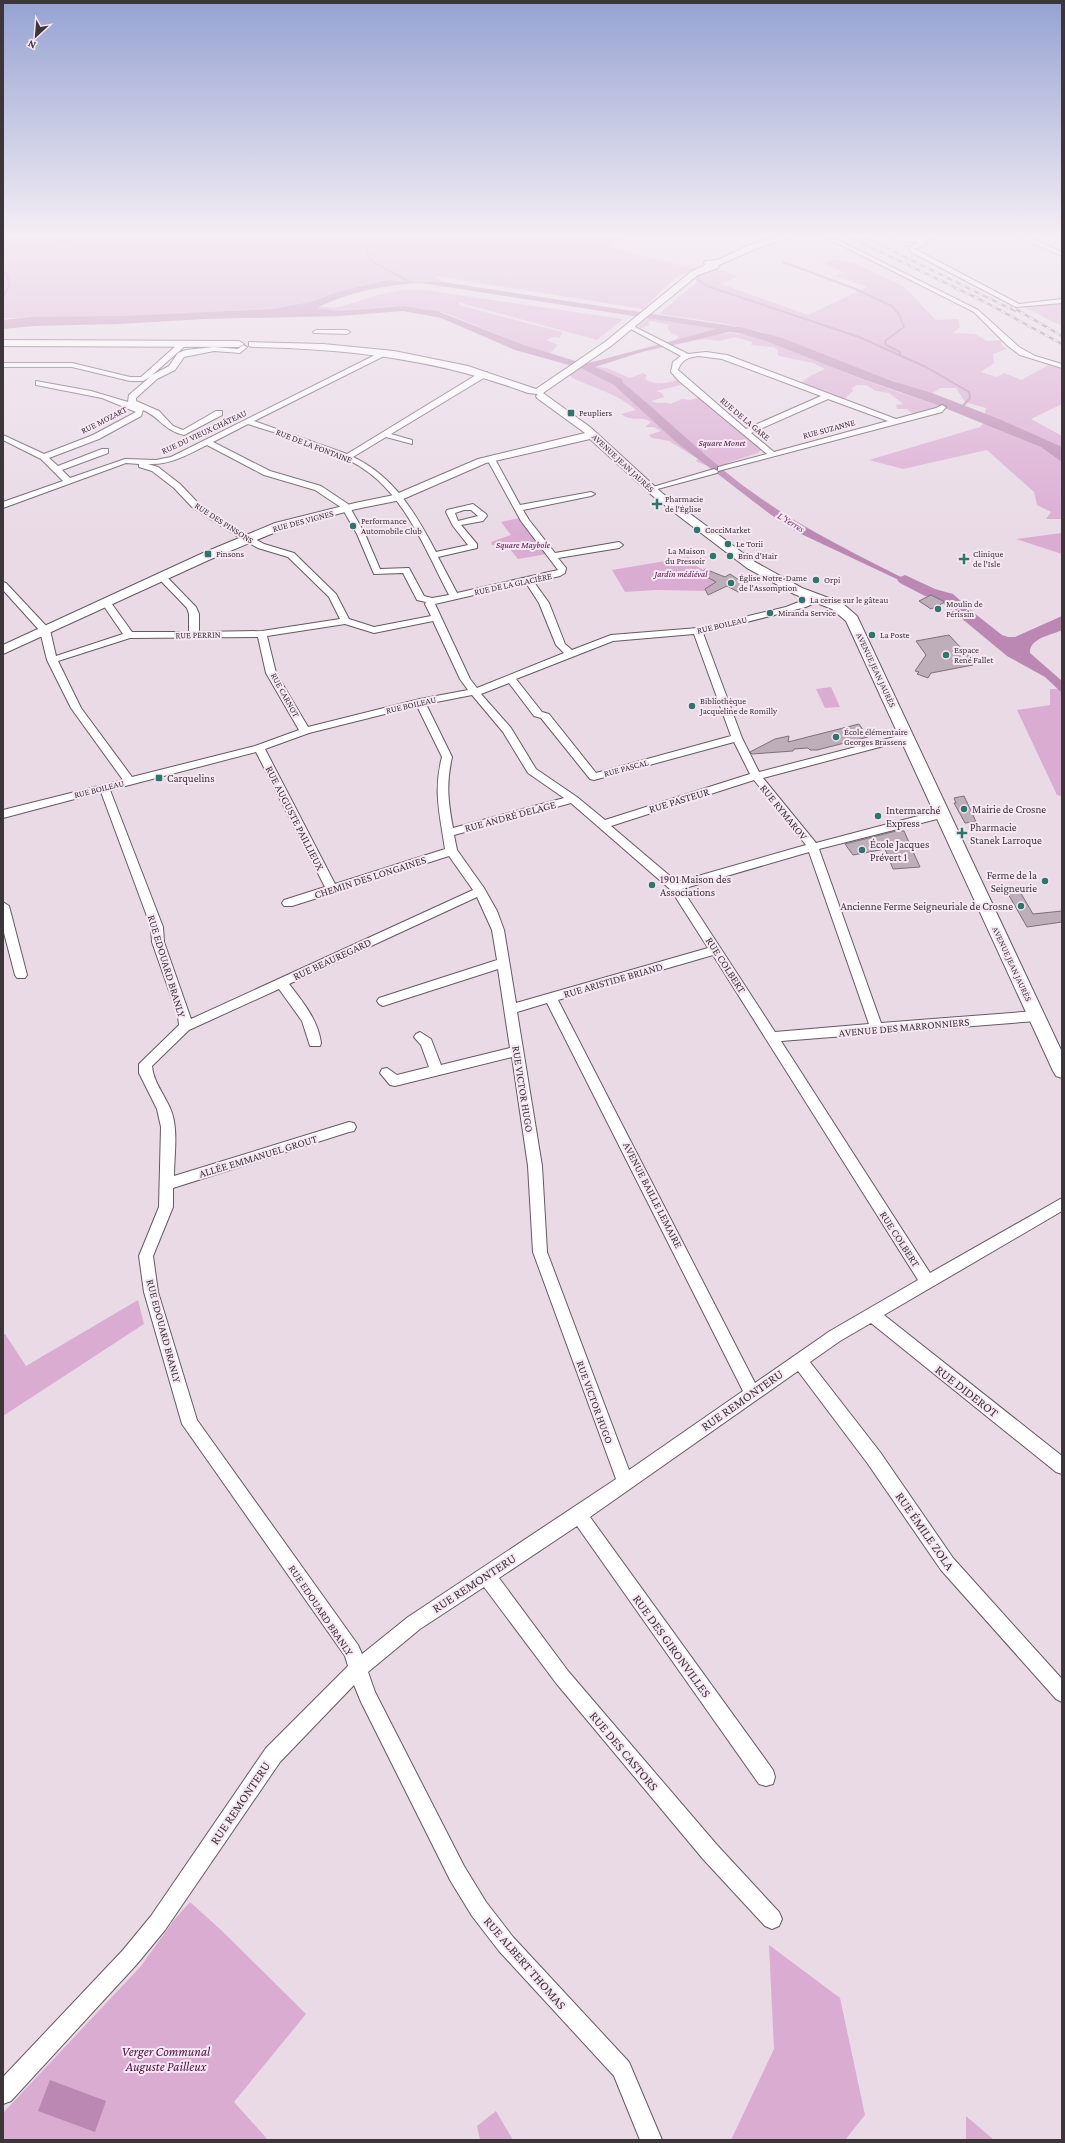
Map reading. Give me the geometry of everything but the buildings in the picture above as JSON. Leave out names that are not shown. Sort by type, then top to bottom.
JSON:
[{"type":"street","points":[[329,348],[330,336]]},
{"type":"street","points":[[537,393],[619,336]]},
{"type":"street","points":[[649,336],[686,356],[696,354],[724,357],[897,422]]},
{"type":"street","points":[[1002,336],[1008,343],[1023,353],[1062,366]]},
{"type":"street","name":"AVENUE JEAN JAURÈS","points":[[3,343],[184,343],[329,348],[445,363],[484,374],[537,393],[592,435],[650,489],[751,565],[785,584],[843,610],[852,619],[941,814],[1062,1071]]},
{"type":"street","points":[[115,401],[184,343]]},
{"type":"street","points":[[219,413],[184,433],[170,428],[156,413],[132,402],[132,396],[154,377],[172,368],[180,355],[189,352],[214,349],[240,351],[245,345]]},
{"type":"street","name":"RUE DU VIEUX CHÂTEAU","points":[[3,505],[125,461],[163,462],[249,422],[381,354]]},
{"type":"street","name":"RUE DE LA GARE","points":[[686,356],[673,367],[676,373],[773,455]]},
{"type":"street","points":[[3,365],[72,365],[130,379],[142,379]]},
{"type":"street","points":[[347,457],[484,374]]},
{"type":"street","name":"RUE MOZART","points":[[39,383],[84,391],[139,410],[139,413],[96,437],[44,457]]},
{"type":"street","points":[[746,432],[827,396]]},
{"type":"street","name":"RUE SUZANNE","points":[[650,489],[897,422],[939,410],[942,407]]},
{"type":"street","name":"RUE DE LA FONTAINE","points":[[249,422],[347,457],[367,468],[382,480],[397,498],[420,532],[454,596]]},
{"type":"street","points":[[385,434],[409,442]]},
{"type":"street","name":"RUE DES VIGNES","points":[[3,650],[106,602],[279,526],[397,498],[482,461],[592,435]]},
{"type":"street","points":[[3,437],[44,457],[68,481]]},
{"type":"street","points":[[207,442],[267,473],[318,488],[347,509],[361,534],[377,572],[406,570],[420,598],[432,601],[430,604],[465,679],[474,692]]},
{"type":"street","points":[[57,469],[105,451]]},
{"type":"street","name":"RUE DE LA GLACIÈRE","points":[[432,601],[557,574],[562,571],[562,568],[524,520],[492,459]]},
{"type":"street","name":"RUE DES PINSONS","points":[[125,461],[155,470],[178,486],[195,505],[248,539],[261,546],[291,554],[333,596],[346,621]]},
{"type":"street","points":[[518,508],[591,494]]},
{"type":"street","points":[[432,556],[474,546],[456,524]]},
{"type":"street","points":[[552,556],[619,545]]},
{"type":"street","points":[[162,577],[191,607],[194,614],[194,635]]},
{"type":"street","points":[[528,580],[544,603],[561,645],[570,654]]},
{"type":"street","points":[[3,585],[45,630],[48,652],[76,708],[130,782]]},
{"type":"street","name":"RUE BOILEAU","points":[[3,814],[259,748],[305,731],[420,702],[474,692],[511,679],[612,638],[698,631],[789,609],[817,598]]},
{"type":"street","points":[[106,602],[129,635]]},
{"type":"street","points":[[346,621],[360,627],[374,630],[437,618]]},
{"type":"street","name":"RUE PERRIN","points":[[52,660],[129,635],[262,634],[346,621]]},
{"type":"street","name":"RUE RYMAROV","points":[[698,631],[737,738],[756,776],[813,847],[877,1029]]},
{"type":"street","name":"RUE CARNOT","points":[[262,634],[272,673],[305,731]]},
{"type":"street","name":"RUE PASCAL","points":[[511,679],[538,714],[545,716],[594,776],[737,738]]},
{"type":"street","name":"RUE COLBERT","points":[[474,692],[507,730],[532,771],[573,799],[675,888],[928,1282]]},
{"type":"street","name":"RUE VICTOR HUGO","points":[[420,702],[447,757],[442,776],[442,795],[451,851],[480,891],[491,911],[498,930],[535,1166],[540,1252],[625,1482]]},
{"type":"street","name":"RUE PASTEUR","points":[[602,825],[756,776],[906,737]]},
{"type":"street","name":"RUE AUGUSTE PAILLIEUX","points":[[259,748],[332,889]]},
{"type":"street","name":"RUE EDOUARD BRANLY","points":[[104,787],[157,927],[158,942],[184,1016],[185,1027],[145,1064],[146,1073],[164,1109],[168,1127],[166,1207],[146,1256],[151,1292],[190,1424],[352,1651],[358,1669]]},
{"type":"street","name":"RUE ANDRÉ DELAGE","points":[[448,833],[573,799]]},
{"type":"street","points":[[675,888],[813,847],[941,814]]},
{"type":"street","name":"CHEMIN DES LONGAINES","points":[[288,903],[451,851]]},
{"type":"street","name":"RUE BEAUREGARD","points":[[185,1027],[480,891]]},
{"type":"street","points":[[3,906],[21,975]]},
{"type":"street","name":"RUE ARISTIDE BRIAND","points":[[510,1009],[716,950]]},
{"type":"street","points":[[383,1000],[502,963]]},
{"type":"street","points":[[281,983],[300,1008],[315,1035],[315,1043]]},
{"type":"street","name":"AVENUE BAILLE LEMAIRE","points":[[551,998],[752,1393]]},
{"type":"street","name":"AVENUE DES MARRONNIERS","points":[[772,1038],[1036,1016]]},
{"type":"street","points":[[420,1037],[426,1042],[437,1071]]},
{"type":"street","points":[[387,1073],[396,1081],[517,1052]]},
{"type":"street","name":"ALLÉE EMMANUEL GROUT","points":[[166,1184],[349,1127]]},
{"type":"street","name":"RUE REMONTERU","points":[[3,2093],[130,1957],[162,1917],[273,1755],[358,1669],[414,1623],[579,1515],[835,1336],[1062,1204]]},
{"type":"street","name":"RUE DIDEROT","points":[[872,1315],[1062,1466]]},
{"type":"street","name":"RUE ÉMILE ZOLA","points":[[799,1361],[819,1384],[874,1458],[947,1564],[1062,1693]]},
{"type":"street","name":"RUE DES GIRONVILLES","points":[[579,1515],[766,1777]]},
{"type":"street","name":"RUE DES CASTORS","points":[[486,1575],[562,1677],[710,1852],[772,1919]]},
{"type":"street","name":"RUE ALBERT THOMAS","points":[[358,1669],[367,1696],[457,1873],[478,1909],[506,1944],[622,2069],[651,2140]]},
{"type":"green space","points":[[502,336],[561,336],[560,338],[554,337],[546,340],[558,345],[550,353]]},
{"type":"green space","points":[[582,336],[602,336],[597,340]]},
{"type":"green space","points":[[679,336],[750,336],[787,347],[856,377],[940,406],[914,415],[907,409],[897,409],[896,405],[903,404],[889,393],[876,391],[866,385],[857,385],[852,388],[853,391],[844,399],[801,383],[810,376],[825,369],[813,363],[779,356],[777,353],[778,350],[773,347],[751,345],[752,342],[735,337],[719,341],[704,339],[675,345],[675,341]]},
{"type":"green space","points":[[773,336],[978,336],[987,341],[1002,340],[1001,344],[1006,349],[993,354],[994,363],[981,372],[997,377],[1004,373],[1022,380],[1048,365],[1062,369],[1062,404],[1031,419],[1062,436],[1062,519],[1046,519],[1051,512],[1037,505],[1034,492],[987,450],[903,469],[869,460],[980,427],[983,424],[986,408],[965,402],[956,388],[941,388],[932,393],[917,390]]},
{"type":"green space","name":"Square Monet","points":[[589,366],[607,368],[630,378],[643,373],[647,375],[645,379],[653,383],[665,383],[677,380],[681,385],[656,391],[662,393],[664,397],[651,401],[670,404],[682,399],[690,400],[701,397],[761,450],[758,453],[727,463],[725,465],[728,467],[724,468],[708,466],[700,463],[696,461],[698,459],[669,441],[652,438],[649,435],[661,431],[654,427],[645,427],[651,422],[644,419],[633,419],[621,414],[636,410],[629,404],[614,395],[572,378],[570,374],[581,367]]},
{"type":"green space","name":"Square Maybole","points":[[519,518],[547,554],[518,559],[505,543],[492,545],[491,542],[511,535],[501,522]]},
{"type":"green space","points":[[1062,533],[1062,554],[1016,539]]},
{"type":"green space","name":"Jardin médiéval","points":[[689,557],[698,567],[720,576],[714,581],[722,587],[714,591],[655,590],[625,592],[612,570]]},
{"type":"green space","points":[[831,687],[840,707],[825,708],[816,689]]},
{"type":"green space","points":[[1050,689],[1062,689],[1062,796],[1057,795],[1017,710],[1050,705]]},
{"type":"green space","points":[[138,1300],[144,1324],[3,1416],[3,1335],[5,1334],[26,1366]]},
{"type":"green space","name":"Verger Communal Auguste Pailleux","points":[[190,1902],[221,1930],[306,2014],[234,2102],[268,2140],[3,2140],[3,2113],[141,1966],[174,1920]]},
{"type":"green space","points":[[769,1945],[840,1998],[865,2115],[845,2140],[731,2140],[774,2049]]},
{"type":"green space","points":[[496,2111],[513,2140],[480,2140],[477,2126]]},
{"type":"green space","points":[[966,2116],[994,2140],[966,2140]]},
{"type":"water","points":[[483,336],[501,336],[524,345],[585,364],[691,336],[712,336],[642,352],[595,367],[622,379],[623,383],[707,456],[741,484],[780,511],[846,549],[936,595],[949,595],[955,598],[1002,635],[1015,637],[1062,616],[1062,630],[1037,640],[1033,644],[1030,653],[1062,681],[1062,693],[1045,677],[1007,656],[937,598],[797,532],[770,514],[676,442],[614,385],[583,369],[515,350]]},
{"type":"water","points":[[749,336],[775,336],[782,338],[892,381],[932,393],[999,419],[1062,447],[1062,462],[1041,447],[940,406],[857,377],[766,341]]},
{"type":"water","points":[[50,2080],[106,2101],[95,2132],[38,2111]]},
{"type":"waterway","points":[[856,336],[926,367],[969,392],[970,398],[962,407]]},
{"type":"waterway","points":[[892,336],[885,341],[886,345],[900,352],[900,355]]},
{"type":"waterway","name":"L'Yerres","points":[[905,580],[930,593],[948,597],[965,612]]},
{"type":"railway","points":[[1047,336],[1062,344]]},
{"type":"place","name":"Peupliers","points":[[571,413]]},
{"type":"place","name":"Pharmacie de l'Église","points":[[657,504]]},
{"type":"place","name":"Performance Automobile Club","points":[[353,526]]},
{"type":"place","name":"CocciMarket","points":[[697,530]]},
{"type":"place","name":"Le Torii","points":[[728,544]]},
{"type":"place","name":"Pinsons","points":[[208,554]]},
{"type":"place","name":"La Maison du Pressoir","points":[[713,556]]},
{"type":"place","name":"Brin d'Hair","points":[[730,556]]},
{"type":"place","name":"Clinique de l'Isle","points":[[964,559]]},
{"type":"place","name":"Orpi","points":[[816,580]]},
{"type":"place","name":"Église Notre-Dame de l'Assomption","points":[[731,583]]},
{"type":"place","name":"La cerise sur le gâteau","points":[[802,600]]},
{"type":"place","name":"Moulin de Périssin","points":[[938,609]]},
{"type":"place","name":"Miranda Service","points":[[770,613]]},
{"type":"place","name":"La Poste","points":[[872,635]]},
{"type":"place","name":"Espace René Fallet","points":[[946,655]]},
{"type":"place","name":"Bibliothèque Jacqueline de Romilly","points":[[692,706]]},
{"type":"place","name":"École élémentaire Georges Brassens","points":[[836,737]]},
{"type":"place","name":"Carquelins","points":[[159,778]]},
{"type":"place","name":"Mairie de Crosne","points":[[964,809]]},
{"type":"place","name":"Intermarché Express","points":[[878,816]]},
{"type":"place","name":"Pharmacie Stanek Larroque","points":[[962,833]]},
{"type":"place","name":"École Jacques Prévert 1","points":[[862,850]]},
{"type":"place","name":"Ferme de la Seigneurie","points":[[1045,881]]},
{"type":"place","name":"1901 Maison des Associations","points":[[652,885]]},
{"type":"place","name":"Ancienne Ferme Seigneuriale de Crosne","points":[[1021,906]]}]
